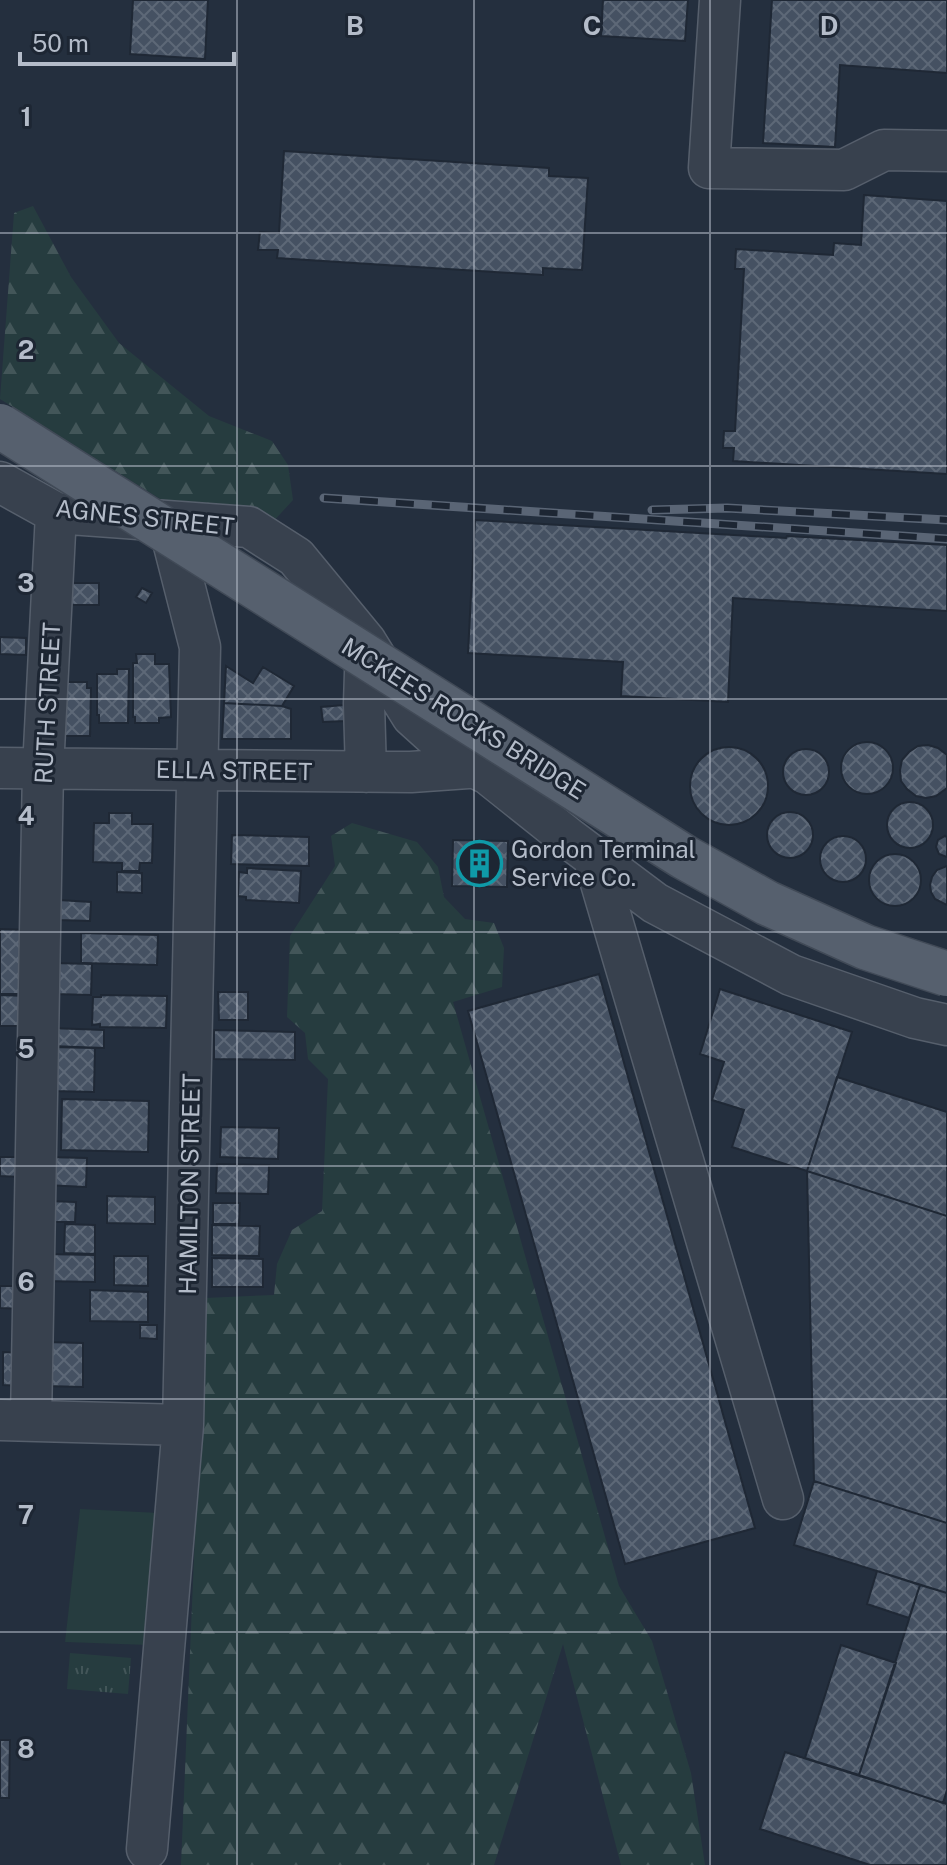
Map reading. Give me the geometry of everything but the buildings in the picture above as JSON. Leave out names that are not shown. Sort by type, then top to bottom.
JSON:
[{"type":"main road","name":"MCKEES ROCKS BRIDGE","points":[[0,426],[684,857],[767,903],[851,941],[947,974]]},
{"type":"street","points":[[720,0],[709,168],[844,170],[884,150],[947,151]]},
{"type":"street","name":"AGNES STREET","points":[[0,482],[56,513],[249,527],[296,557],[366,642],[412,716],[472,768],[488,774],[509,789],[655,903],[791,975],[915,1018],[947,1025]]},
{"type":"street","name":"RUTH STREET","points":[[15,1421],[56,513]]},
{"type":"street","name":"HAMILTON STREET","points":[[147,1849],[183,1425],[200,647],[168,522]]},
{"type":"street","points":[[366,642],[366,772]]},
{"type":"street","points":[[364,704],[411,772]]},
{"type":"street","name":"ELLA STREET","points":[[0,768],[366,772],[472,768]]},
{"type":"street","points":[[593,856],[783,1499]]},
{"type":"street","points":[[15,1421],[183,1425]]},
{"type":"green space","points":[[33,206],[71,277],[119,343],[209,416],[272,441],[288,465],[293,500],[270,525],[226,540],[0,399],[14,213]]},
{"type":"green space","points":[[352,823],[417,842],[438,867],[444,897],[465,919],[494,923],[504,948],[502,987],[453,1002],[619,1586],[652,1641],[691,1773],[705,1865],[621,1865],[563,1644],[494,1865],[181,1865],[205,1298],[274,1295],[277,1264],[292,1230],[322,1211],[328,1079],[308,1059],[305,1033],[287,1017],[290,936],[335,866],[331,836]]},
{"type":"green space","points":[[80,1509],[160,1513],[148,1645],[65,1642]]},
{"type":"green space","points":[[70,1653],[131,1658],[128,1694],[67,1689]]},
{"type":"railway","points":[[324,498],[947,539]]},
{"type":"railway","points":[[652,510],[727,508],[947,520]]},
{"type":"place","name":"Gordon Terminal Service Co.","points":[[480,863]]}]
